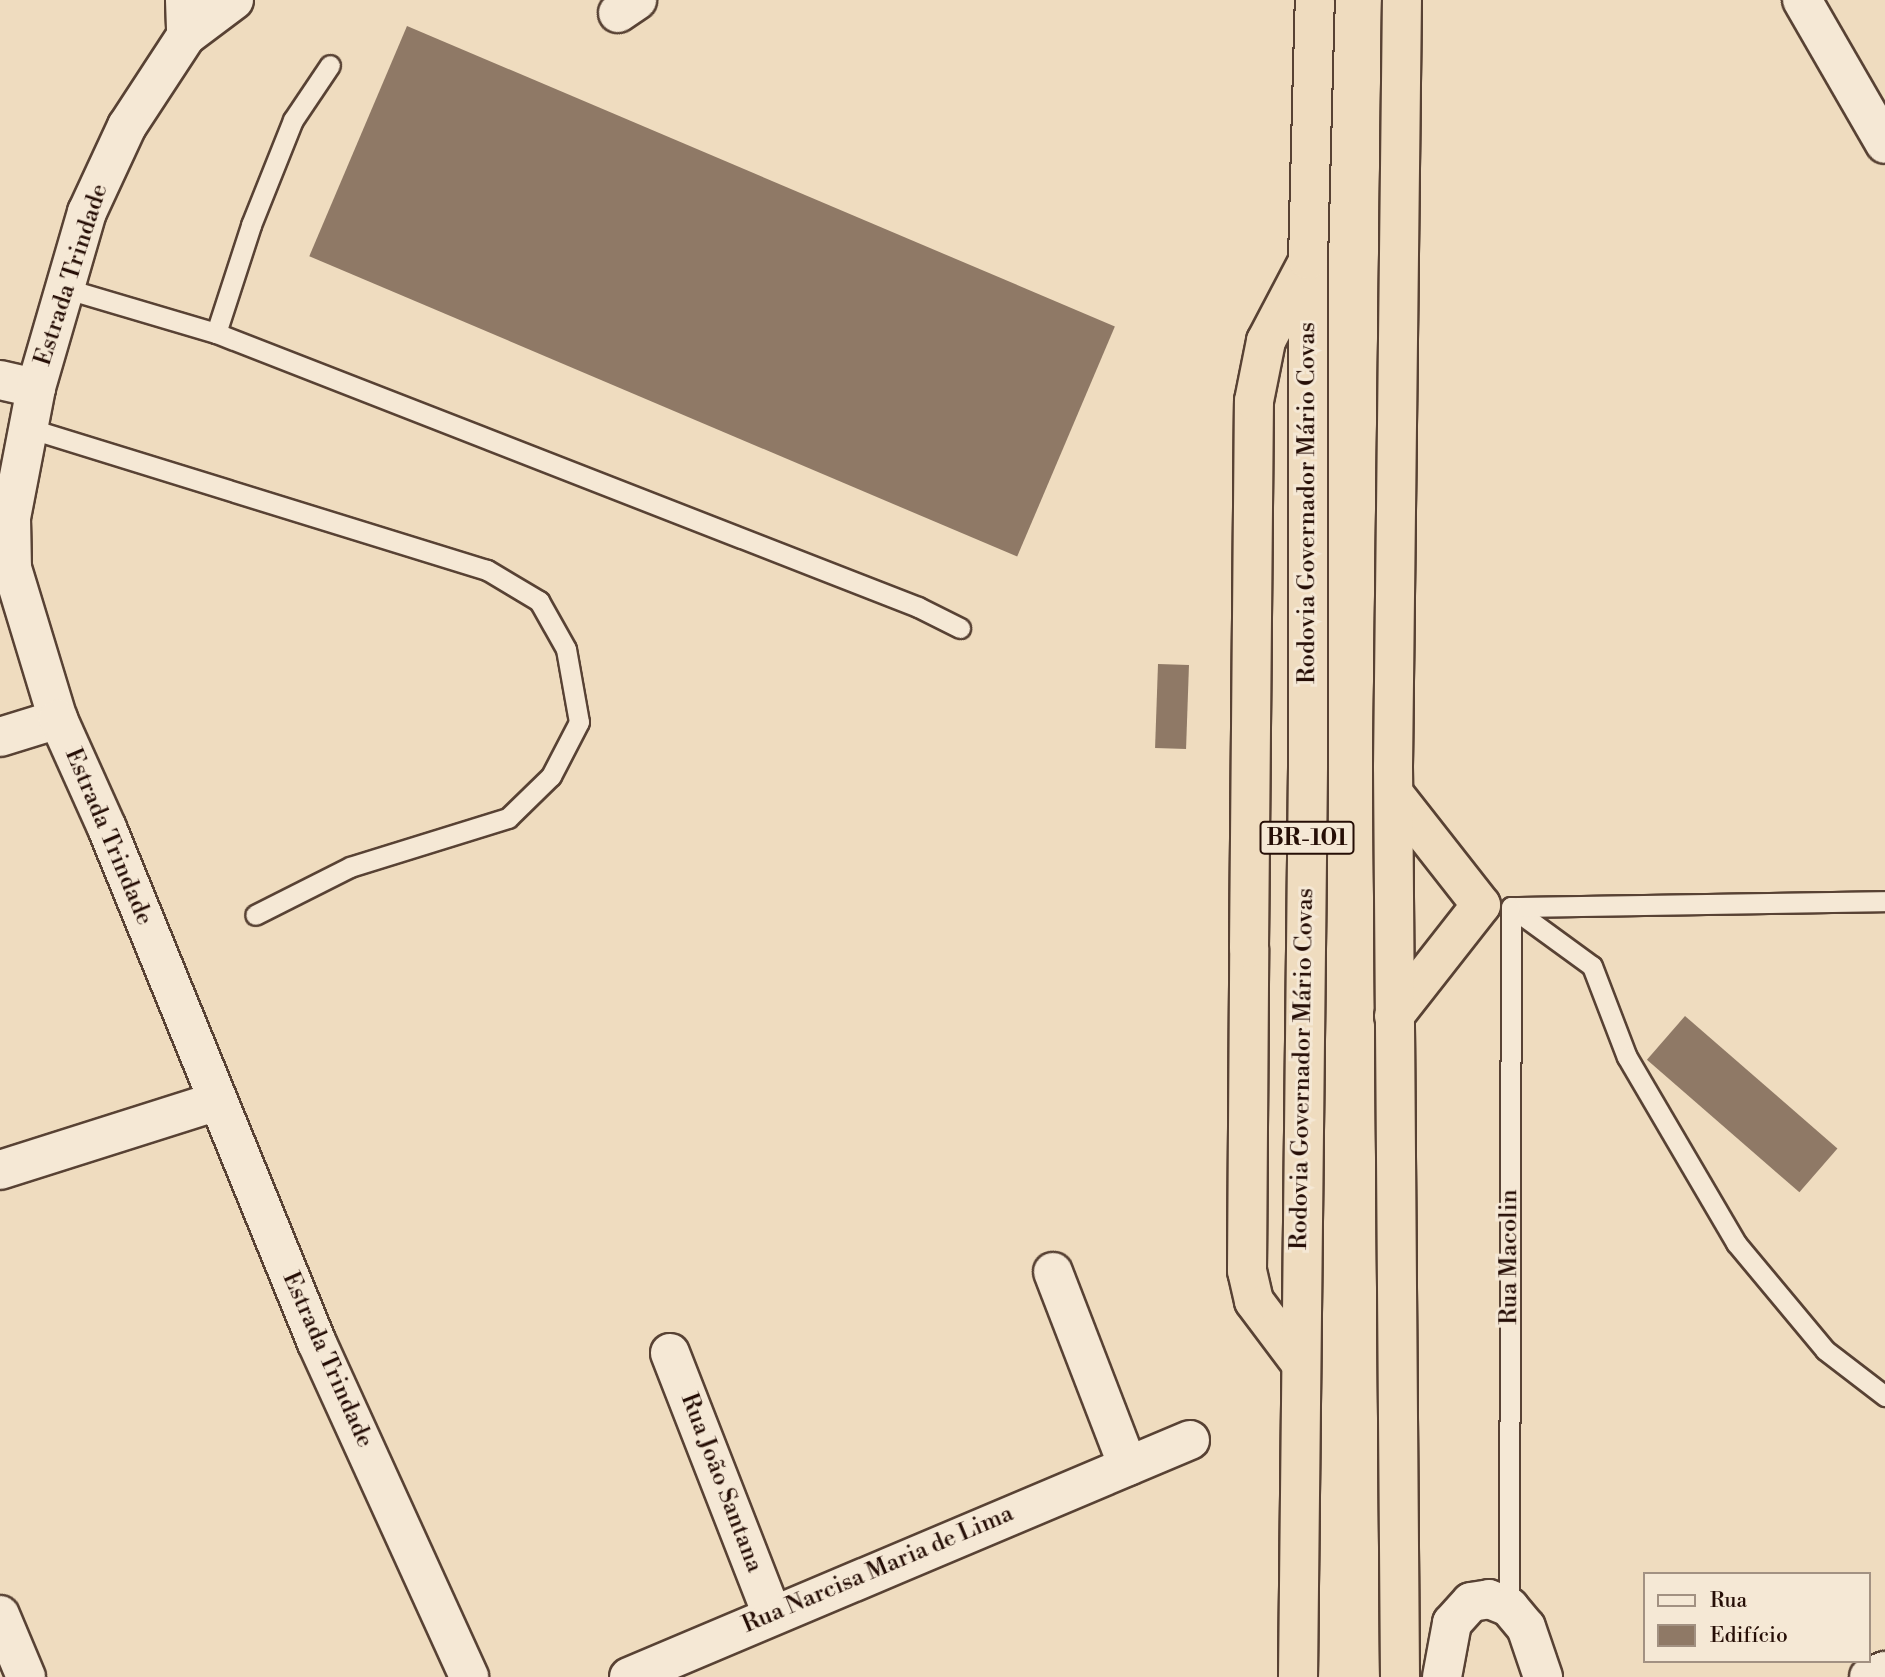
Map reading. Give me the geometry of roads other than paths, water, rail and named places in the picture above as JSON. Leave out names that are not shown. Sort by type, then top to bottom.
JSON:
[{"type":"highway","name":"Rodovia Governador Mário Covas","points":[[1297,1677],[1308,765],[1308,260],[1315,0]]},
{"type":"highway","points":[[1400,1677],[1394,794],[1402,0]]},
{"type":"highway","points":[[1299,1361],[1254,1301],[1247,1271],[1249,907],[1254,401],[1266,341],[1308,260]]},
{"type":"highway","points":[[1394,794],[1496,906],[1394,1016]]},
{"type":"street","name":"Estrada Trindade","points":[[234,0],[185,18],[127,126],[87,212],[64,288],[18,384],[28,428],[11,518],[11,556],[31,643],[58,719],[107,828],[317,1343],[469,1677]]},
{"type":"street","points":[[1802,0],[1881,125]]},
{"type":"street","points":[[0,737],[58,719]]},
{"type":"street","points":[[0,1170],[217,1101]]},
{"type":"street","points":[[1053,1272],[1128,1466]]},
{"type":"street","name":"Rua João Santana","points":[[670,1353],[772,1614]]},
{"type":"street","name":"Rua Narcisa Maria de Lima","points":[[629,1677],[772,1614],[1190,1440]]},
{"type":"street","points":[[1442,1673],[1452,1623],[1471,1602],[1489,1600],[1509,1607],[1526,1627],[1543,1677]]},
{"type":"street","points":[[0,1615],[26,1677]]},
{"type":"street","points":[[1869,1677],[1885,1671]]},
{"type":"lane","points":[[216,333],[251,225],[293,120],[330,65]]},
{"type":"lane","points":[[64,288],[216,333],[918,607],[960,628]]},
{"type":"lane","points":[[28,428],[486,570],[539,601],[566,649],[579,722],[551,776],[508,818],[350,867],[255,915]]},
{"type":"lane","points":[[1496,906],[1885,901]]},
{"type":"lane","points":[[1496,906],[1592,966],[1627,1057],[1736,1243],[1825,1350],[1885,1396]]},
{"type":"lane","name":"Rua Macolin","points":[[1496,906],[1509,1607]]}]
